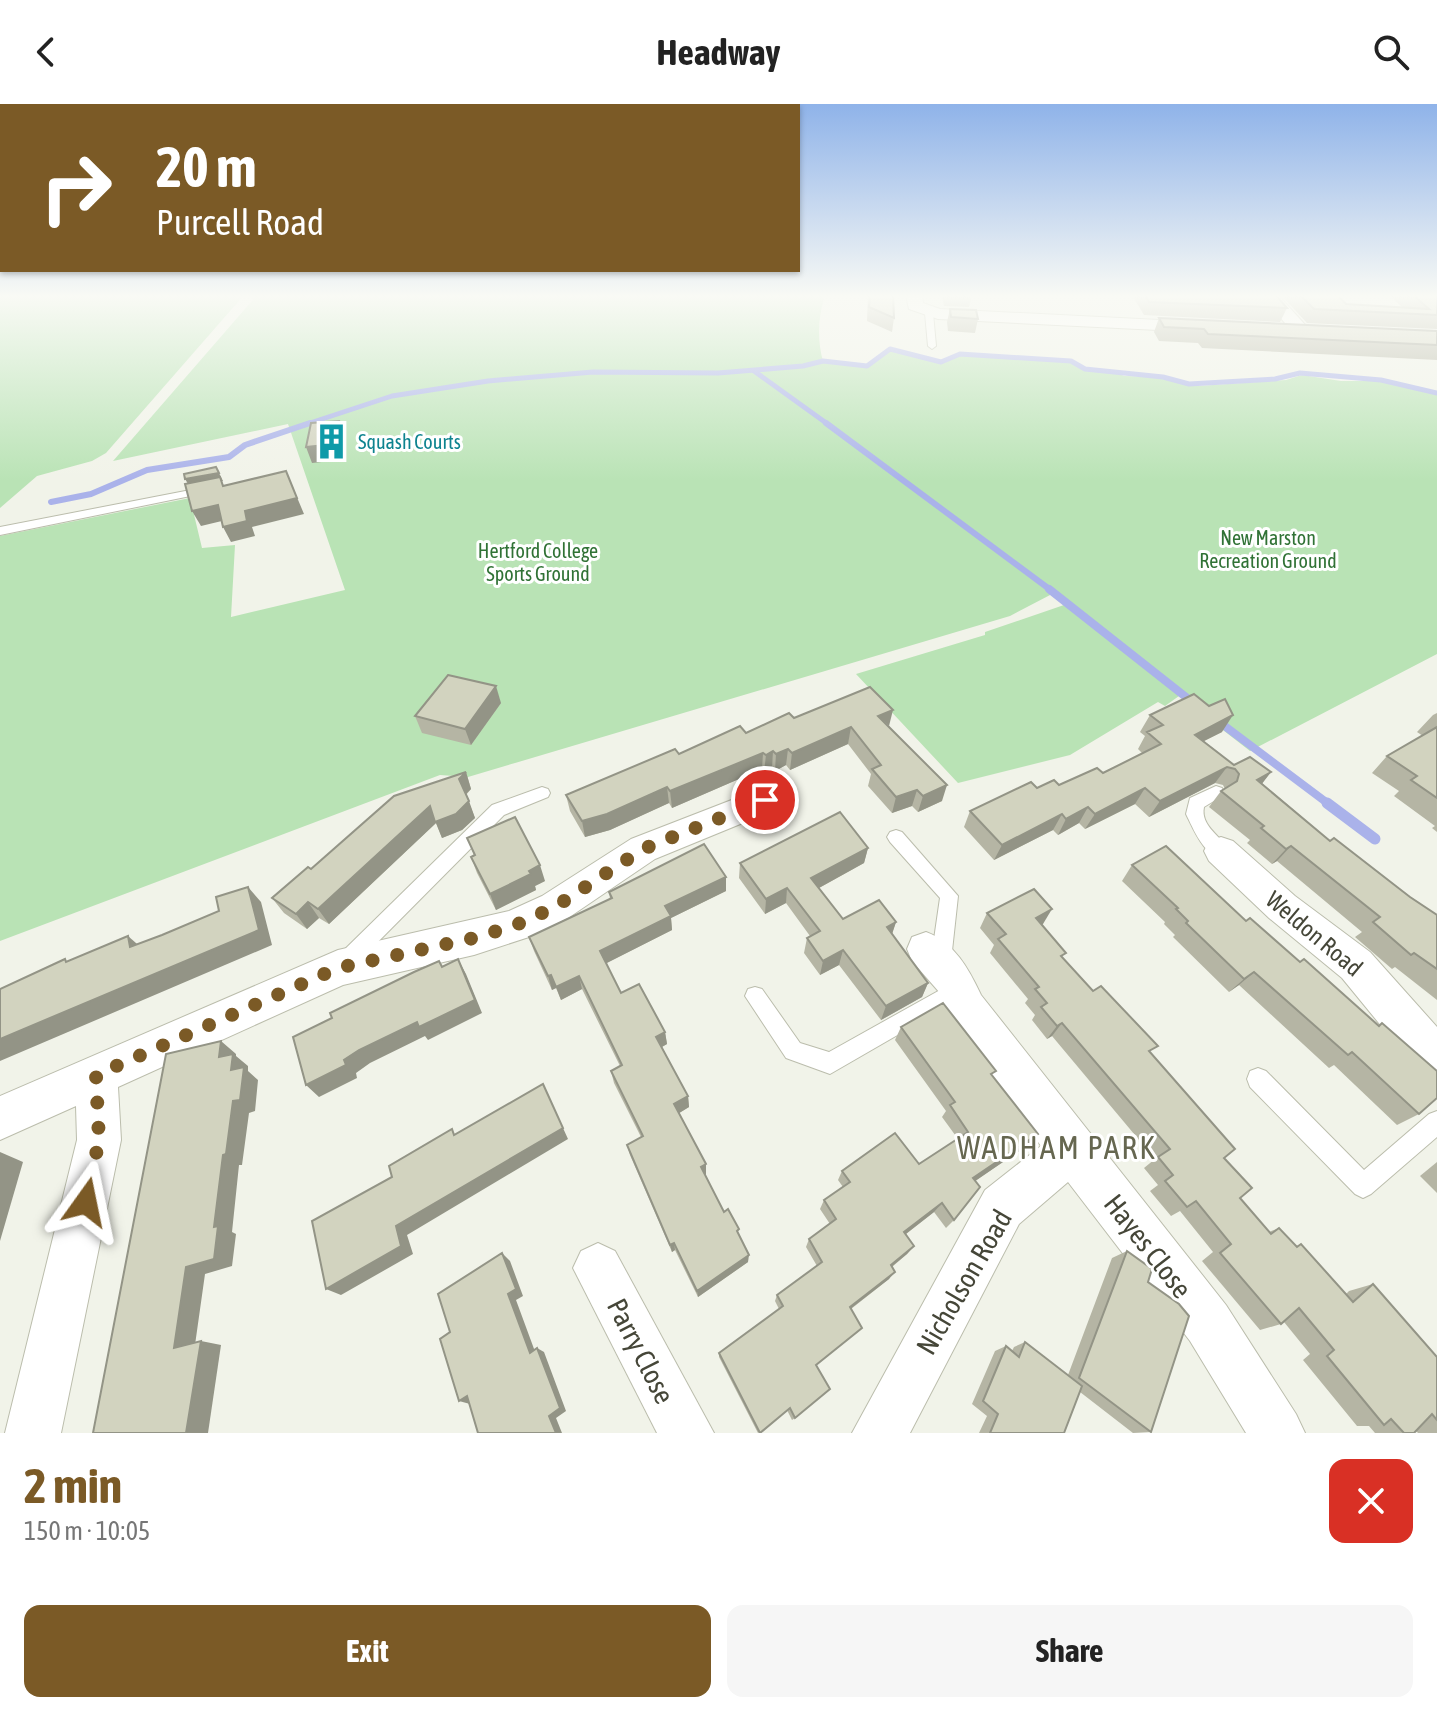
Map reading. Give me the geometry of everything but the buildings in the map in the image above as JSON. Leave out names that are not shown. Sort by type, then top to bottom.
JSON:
[{"type":"street","points":[[0,1118],[338,968],[474,938],[516,925],[555,907],[643,849],[765,800]]},
{"type":"street","name":"Weldon Road","points":[[1221,851],[1282,907],[1356,965],[1411,1030],[1437,1055]]},
{"type":"street","name":"Hayes Close","points":[[941,968],[967,1009],[1072,1150],[1208,1323],[1277,1433]]},
{"type":"street","points":[[33,1433],[99,1140],[96,1075]]},
{"type":"street","name":"Nicholson Road","points":[[880,1433],[1002,1207],[1072,1150]]},
{"type":"street","name":"Parry Close","points":[[598,1268],[674,1429]]},
{"type":"lane","points":[[0,531],[213,489]]},
{"type":"lane","points":[[1216,792],[1196,803],[1194,814],[1207,838],[1221,851]]},
{"type":"lane","points":[[338,968],[498,810],[542,793]]},
{"type":"lane","points":[[755,996],[793,1051],[830,1063],[941,968],[949,896],[896,837]]},
{"type":"lane","points":[[1258,1079],[1363,1186],[1437,1122]]},
{"type":"green space","points":[[0,357],[190,357],[106,453],[92,461],[37,476],[0,508]]},
{"type":"green space","points":[[203,357],[822,357],[823,361],[867,366],[879,357],[921,357],[941,362],[953,357],[1011,357],[1070,362],[1086,370],[1159,377],[1198,386],[1286,380],[1302,375],[1341,381],[1380,381],[1437,394],[1437,654],[1250,751],[1179,696],[1165,706],[1158,702],[1070,755],[958,783],[856,674],[985,635],[985,632],[1064,605],[1052,594],[1010,616],[468,777],[440,775],[0,941],[0,536],[190,498],[202,548],[235,545],[231,617],[345,590],[288,424],[113,461]]},
{"type":"waterway","points":[[307,424],[392,396],[488,381],[593,372],[718,373],[803,366],[823,361],[867,366],[879,357]]},
{"type":"waterway","points":[[921,357],[941,362],[953,357]]},
{"type":"waterway","points":[[1008,357],[1071,361],[1085,369],[1163,377],[1189,384],[1275,379],[1300,373],[1381,380],[1437,393]]},
{"type":"waterway","points":[[754,371],[829,425]]},
{"type":"waterway","points":[[826,423],[1052,591]]},
{"type":"waterway","points":[[51,502],[91,494],[147,470],[229,457],[245,445],[307,424]]},
{"type":"waterway","points":[[1049,589],[1196,705]]},
{"type":"waterway","points":[[1218,721],[1330,805]]},
{"type":"waterway","points":[[1327,803],[1375,839]]},
{"type":"place","name":"Squash Courts","points":[[332,442]]},
{"type":"district","name":"WADHAM PARK","points":[[1057,1148]]},
{"type":"route","points":[[86,1202],[99,1140],[96,1075],[338,968],[474,938],[516,925],[555,907],[643,849],[765,800]]},
{"type":"park label","name":"New Marston Recreation Ground","points":[[1268,550]]},
{"type":"park label","name":"Hertford College Sports Ground","points":[[538,562]]}]
